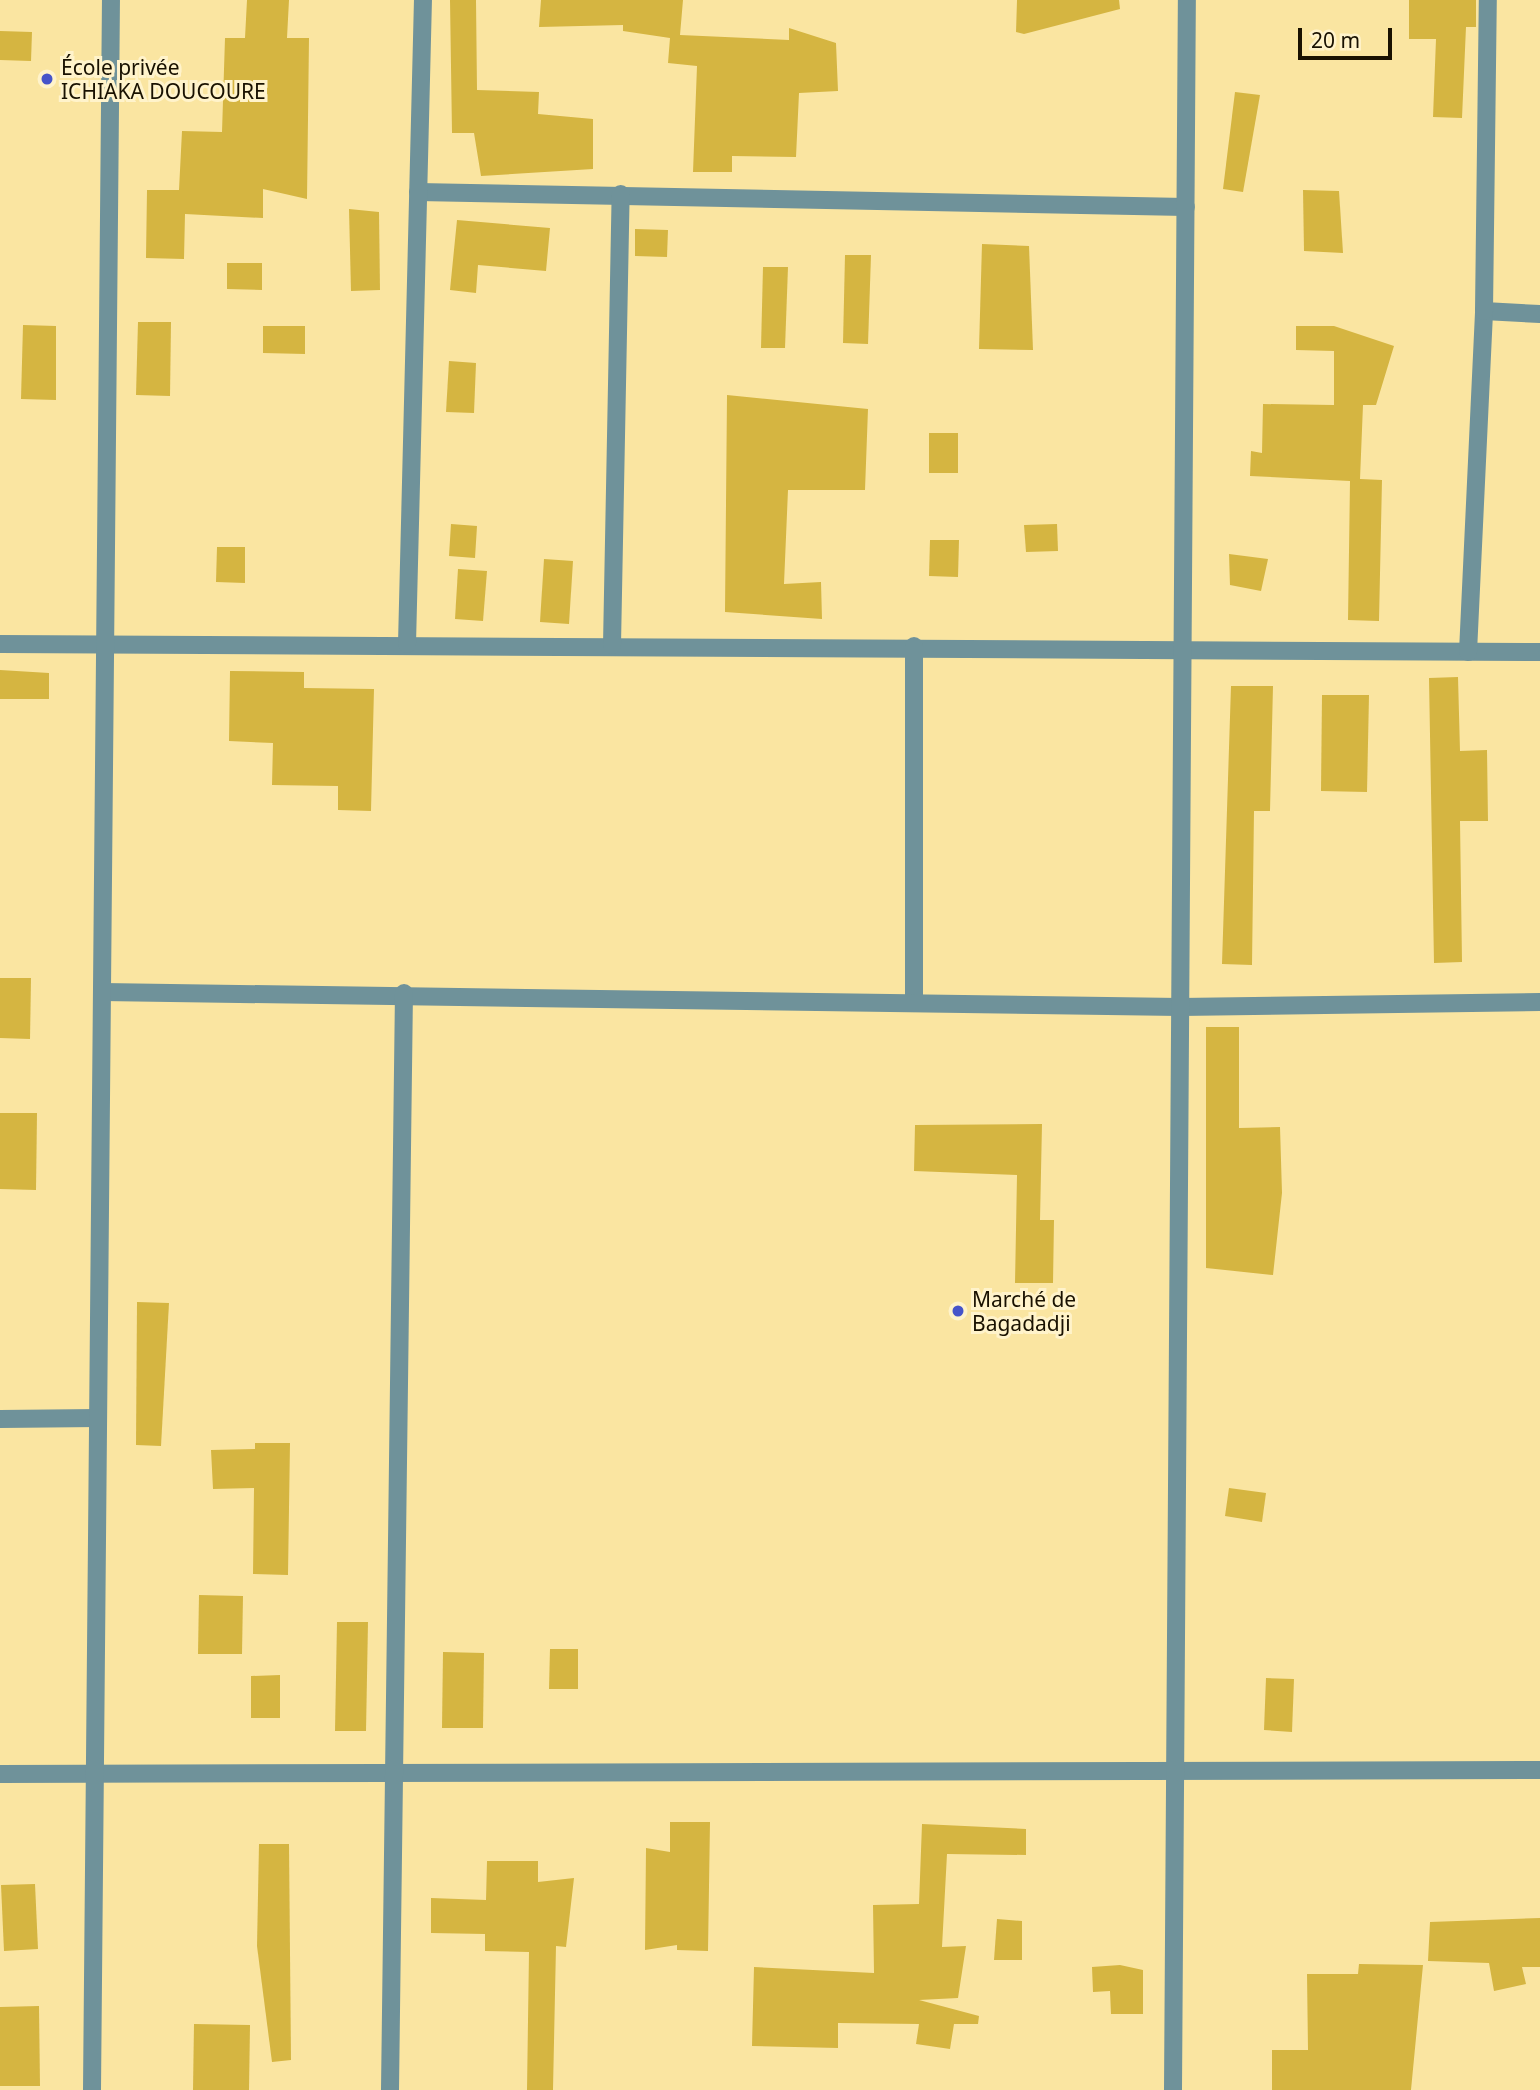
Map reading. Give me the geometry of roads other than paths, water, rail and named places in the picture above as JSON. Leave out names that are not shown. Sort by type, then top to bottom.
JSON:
[{"type":"street","points":[[92,2090],[111,0]]},
{"type":"street","points":[[407,644],[423,0]]},
{"type":"street","points":[[1174,2090],[1187,0]]},
{"type":"street","points":[[1468,652],[1485,311],[1488,0]]},
{"type":"street","points":[[418,192],[1186,207]]},
{"type":"street","points":[[612,645],[621,194]]},
{"type":"street","points":[[1485,311],[1540,314]]},
{"type":"street","points":[[0,645],[105,643],[914,646],[1183,652],[1540,652]]},
{"type":"street","points":[[914,646],[914,1001]]},
{"type":"street","points":[[102,992],[404,993],[1180,1007],[1540,1002]]},
{"type":"street","points":[[390,2090],[404,993]]},
{"type":"street","points":[[0,1419],[98,1418]]},
{"type":"street","points":[[0,1774],[1540,1770]]},
{"type":"place","name":"École privée ICHIAKA DOUCOURE","points":[[47,79]]},
{"type":"place","name":"Marché de Bagadadji","points":[[958,1311]]}]
